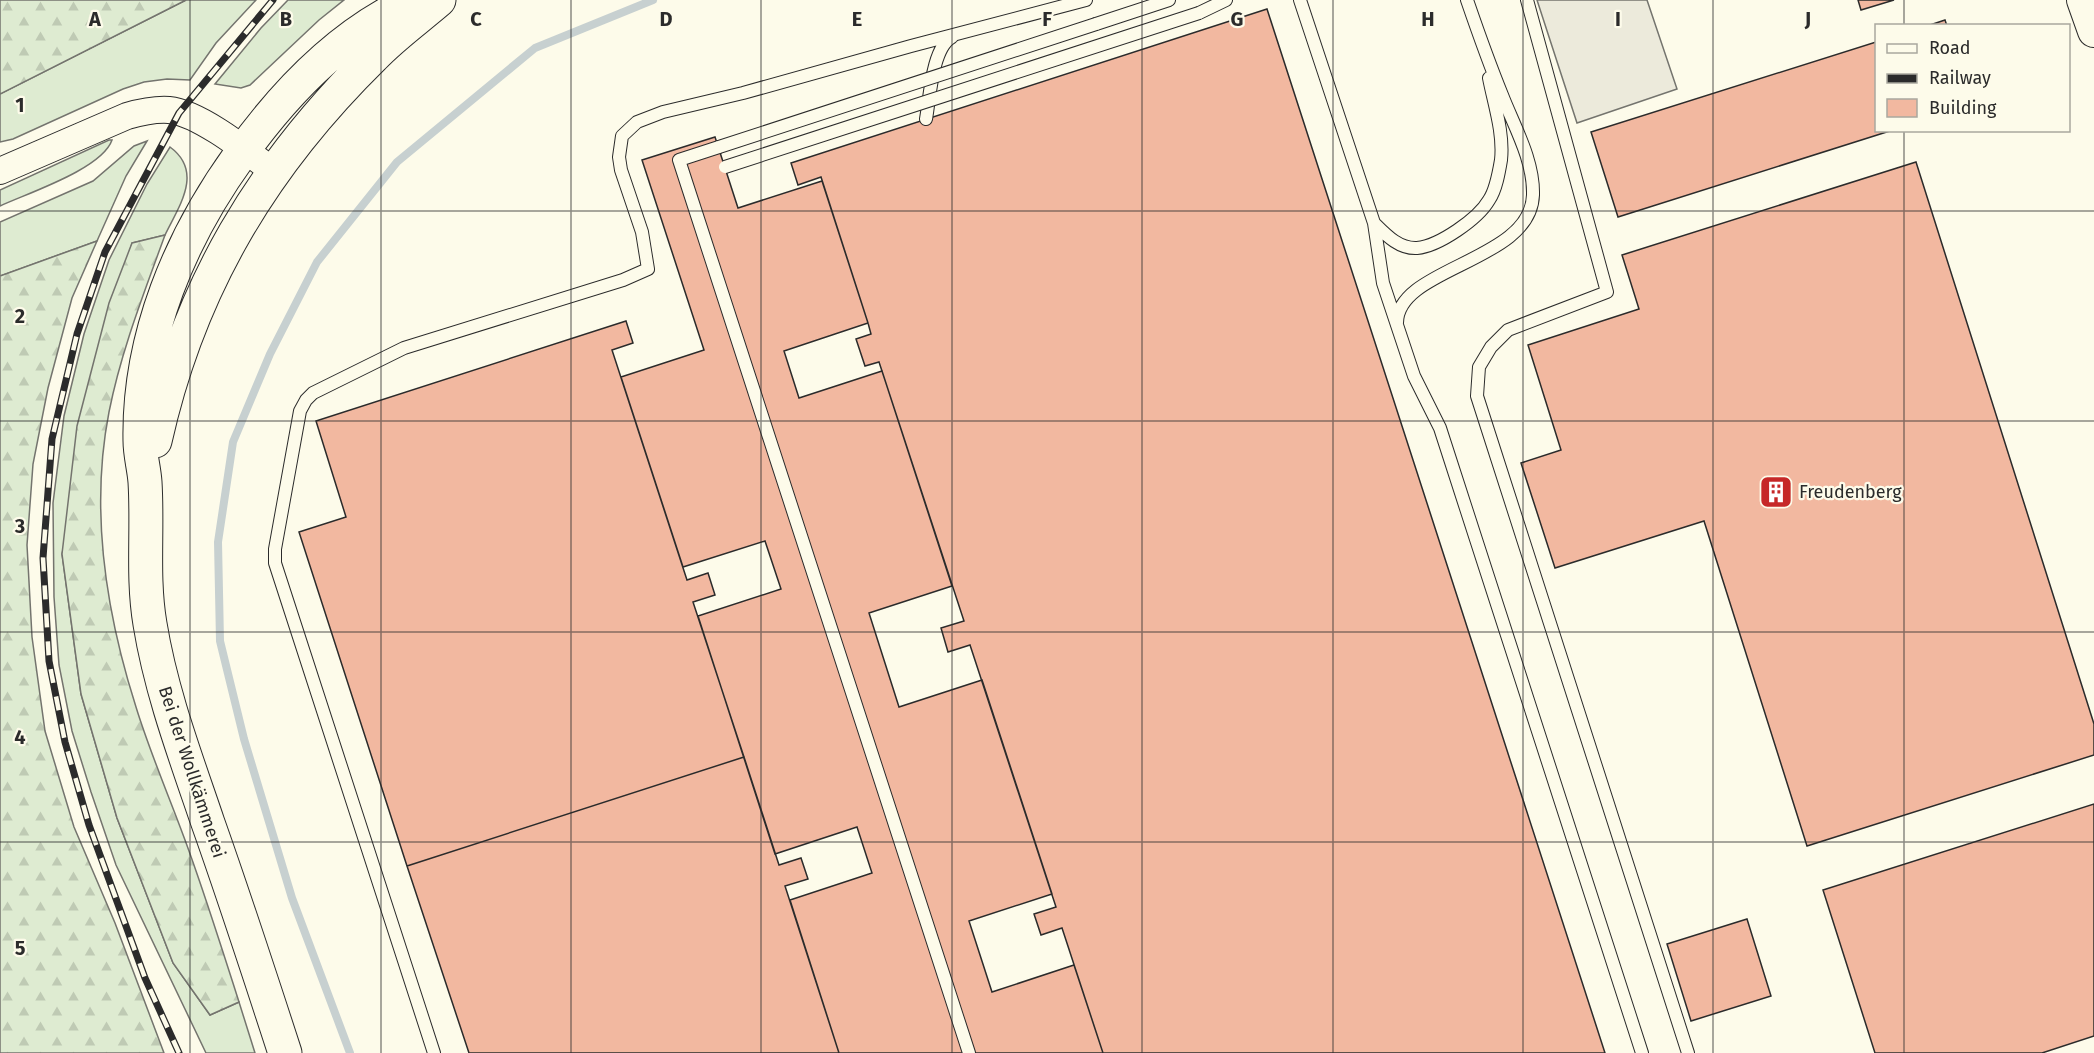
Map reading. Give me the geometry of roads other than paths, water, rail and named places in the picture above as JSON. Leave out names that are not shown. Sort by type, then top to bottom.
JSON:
[{"type":"main road","name":"Bei der Wollkämmerei","points":[[285,1053],[171,715],[149,622],[145,577],[145,483],[140,441],[143,390],[154,330],[168,285],[186,243],[219,183],[295,87],[361,29],[415,0]]},
{"type":"main road","name":"Bei der Wollkämmerei","points":[[145,483],[171,377],[215,267],[238,226],[306,129],[375,55],[439,0]]},
{"type":"street","points":[[2083,0],[2094,31]]},
{"type":"street","points":[[0,171],[127,116],[152,111],[172,111],[187,116],[223,135],[274,172]]},
{"type":"lane","points":[[434,1053],[275,563],[275,549],[302,406],[313,393],[323,387],[404,348],[623,280],[648,269],[642,232],[621,170],[619,157],[622,136],[637,122],[663,112],[743,93],[1086,0]]},
{"type":"lane","points":[[969,1053],[679,160],[1169,0]]},
{"type":"lane","points":[[725,167],[1199,13],[1226,0]]},
{"type":"lane","points":[[1300,0],[1374,223],[1383,283],[1414,376],[1440,428],[1642,1053]]},
{"type":"lane","points":[[1397,325],[1399,310],[1408,296],[1475,258],[1515,231],[1526,218],[1533,198],[1532,179],[1527,158],[1467,0]]},
{"type":"lane","points":[[1527,0],[1606,292],[1508,330],[1491,346],[1479,367],[1477,396],[1688,1053]]},
{"type":"lane","points":[[926,119],[937,57],[948,39],[959,33]]},
{"type":"lane","points":[[1374,223],[1392,240],[1401,245],[1416,248],[1437,242],[1459,229],[1490,200],[1501,159],[1500,134],[1483,47]]},
{"type":"waterway","points":[[350,1053],[292,898],[244,739],[220,641],[218,542],[233,442],[270,354],[317,262],[397,162],[535,48],[653,0]]},
{"type":"railway","points":[[179,1053],[145,978],[89,825],[65,742],[49,661],[43,558],[52,439],[77,334],[105,252],[179,113],[273,0]]},
{"type":"place","name":"Freudenberg","points":[[1776,492]]}]
